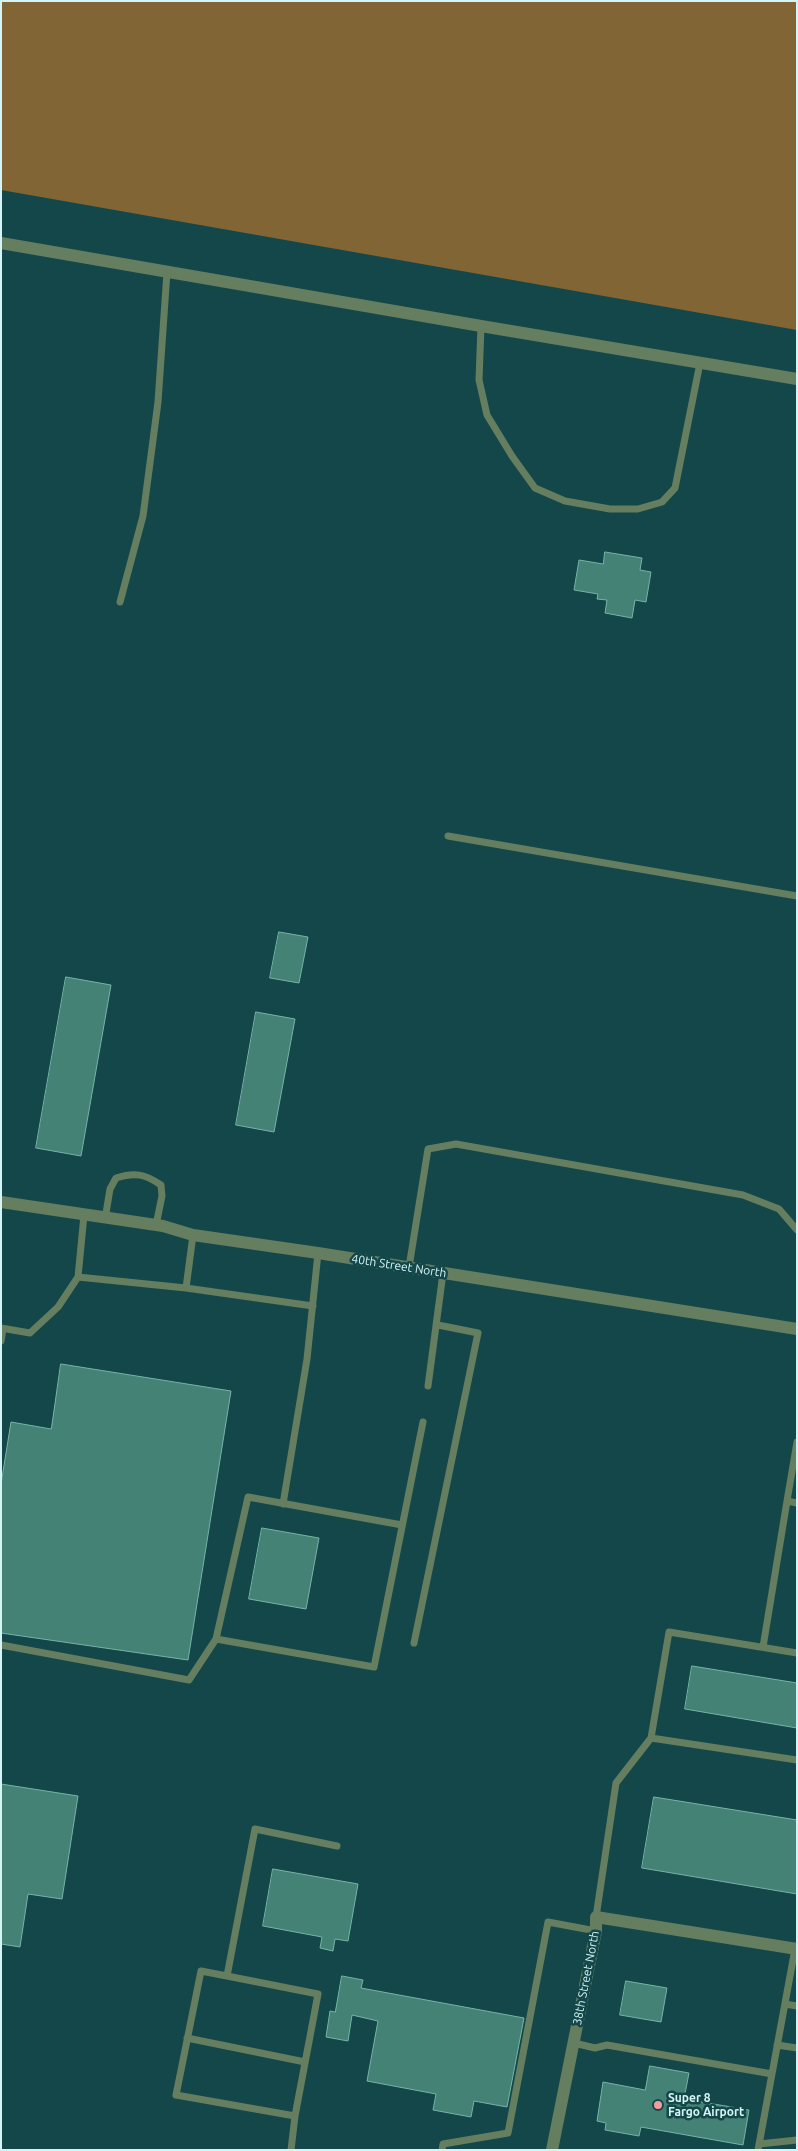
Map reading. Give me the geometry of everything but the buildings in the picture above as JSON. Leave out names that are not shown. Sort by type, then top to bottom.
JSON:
[{"type":"street","points":[[1,243],[481,326],[797,378]]},
{"type":"street","name":"40th Street North","points":[[1,1202],[156,1226],[193,1235],[409,1267],[797,1329]]},
{"type":"street","name":"38th Street North","points":[[552,2150],[596,1931],[596,1917],[796,1949]]},
{"type":"lane","points":[[120,602],[143,516],[158,402],[167,272]]},
{"type":"lane","points":[[481,326],[479,380],[487,415],[512,456],[535,488],[565,501],[601,507],[638,509],[662,502],[675,488],[700,363]]},
{"type":"lane","points":[[448,836],[797,896]]},
{"type":"lane","points":[[409,1267],[428,1149],[456,1144],[743,1195],[779,1208],[797,1230]]},
{"type":"lane","points":[[105,1219],[110,1189],[116,1178],[130,1174],[146,1175],[161,1185],[162,1196],[156,1226]]},
{"type":"lane","points":[[1,1341],[2,1328],[30,1334],[58,1307],[78,1277],[84,1215]]},
{"type":"lane","points":[[186,1288],[193,1235]]},
{"type":"lane","points":[[283,1504],[307,1359],[318,1253]]},
{"type":"lane","points":[[428,1386],[444,1273]]},
{"type":"lane","points":[[78,1277],[186,1288],[313,1306]]},
{"type":"lane","points":[[414,1643],[478,1333],[438,1324]]},
{"type":"lane","points":[[216,1639],[374,1667],[423,1422]]},
{"type":"lane","points":[[763,1647],[797,1442]]},
{"type":"lane","points":[[1,1645],[190,1680],[216,1639],[248,1497],[402,1525]]},
{"type":"lane","points":[[787,1501],[797,1503]]},
{"type":"lane","points":[[596,1917],[616,1783],[651,1738],[668,1632],[797,1653]]},
{"type":"lane","points":[[651,1738],[797,1760]]},
{"type":"lane","points":[[227,1976],[255,1829],[337,1846]]},
{"type":"lane","points":[[442,2150],[443,2144],[508,2134],[548,1922],[596,1931]]},
{"type":"lane","points":[[796,1949],[758,2147],[797,2140]]},
{"type":"lane","points":[[291,2150],[295,2116],[318,1994],[201,1971],[176,2095],[295,2116]]},
{"type":"lane","points":[[785,2004],[797,2006]]},
{"type":"lane","points":[[187,2038],[305,2062]]},
{"type":"lane","points":[[574,2044],[595,2048],[607,2045],[772,2074]]},
{"type":"lane","points":[[777,2045],[797,2048]]},
{"type":"shaded area","points":[[1,1],[797,1],[797,330],[1,190]]},
{"type":"place","name":"Super 8 Fargo Airport","points":[[658,2105]]}]
